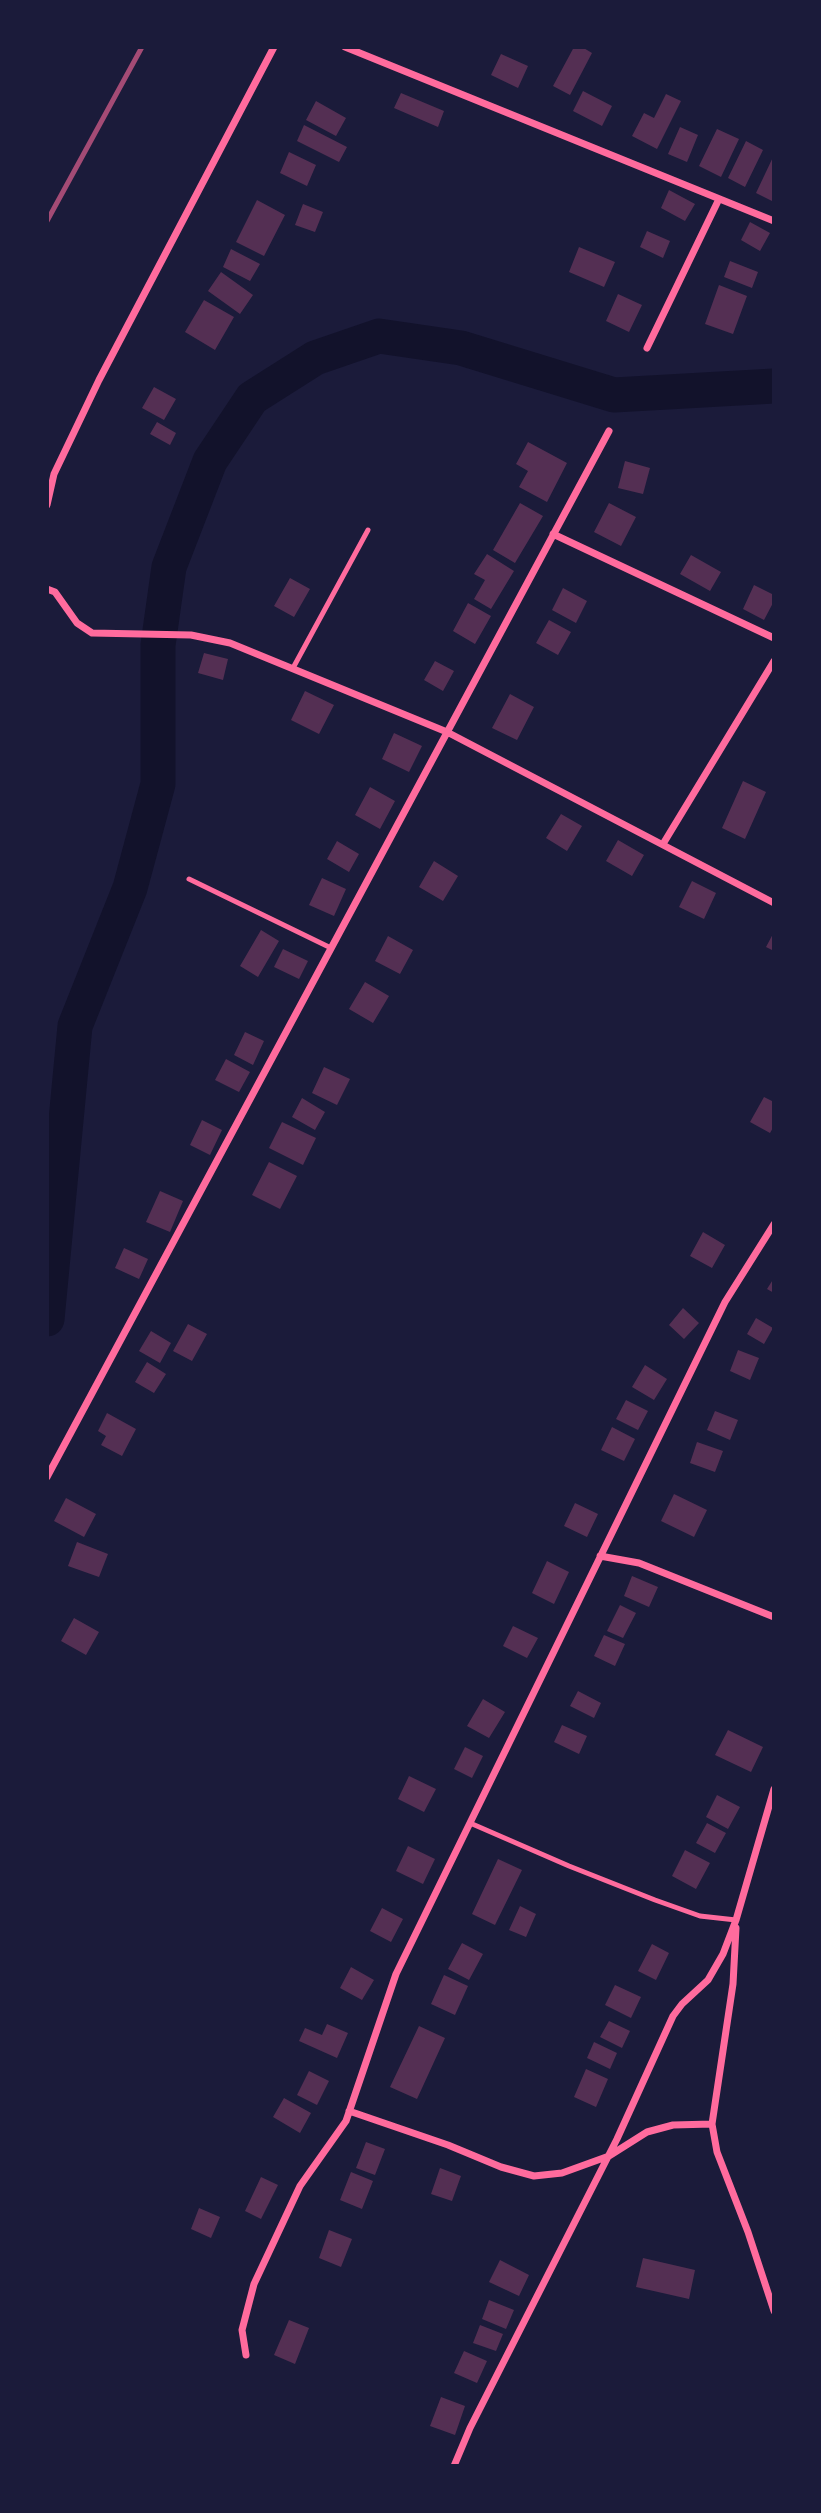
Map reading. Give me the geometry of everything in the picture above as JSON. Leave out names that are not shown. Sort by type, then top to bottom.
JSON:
[{"type":"street","points":[[47,505],[54,474],[99,380],[274,47]]},
{"type":"street","points":[[345,47],[774,221]]},
{"type":"street","points":[[647,348],[719,199]]},
{"type":"street","points":[[47,1477],[608,431]]},
{"type":"street","points":[[553,534],[774,638]]},
{"type":"street","points":[[47,589],[55,592],[77,623],[92,633],[205,636],[230,643],[447,732],[774,903]]},
{"type":"street","points":[[663,844],[774,661]]},
{"type":"street","points":[[246,2355],[242,2330],[254,2284],[300,2186],[346,2120],[396,1974],[725,1302],[774,1224]]},
{"type":"street","points":[[600,1556],[639,1563],[774,1617]]},
{"type":"street","points":[[454,2466],[470,2428],[609,2156],[673,2016],[708,1980],[723,1954],[736,1920],[774,1788]]},
{"type":"street","points":[[736,1920],[733,1984],[712,2124],[717,2152],[748,2232],[774,2311]]},
{"type":"street","points":[[349,2111],[448,2145],[501,2167],[534,2176],[562,2173],[609,2156],[647,2132],[673,2125],[712,2124]]},
{"type":"lane","points":[[293,668],[368,530]]},
{"type":"lane","points":[[189,879],[331,948]]},
{"type":"lane","points":[[470,1823],[666,1904],[700,1916],[736,1920]]},
{"type":"building","points":[[574,47],[582,47],[592,53],[570,95],[553,86]]},
{"type":"building","points":[[501,54],[528,66],[518,88],[491,75]]},
{"type":"building","points":[[583,91],[612,106],[602,126],[573,111]]},
{"type":"building","points":[[401,93],[444,111],[438,127],[394,108]]},
{"type":"building","points":[[666,94],[681,101],[657,149],[632,136],[644,113],[654,118]]},
{"type":"building","points":[[316,101],[346,118],[336,136],[306,120]]},
{"type":"building","points":[[304,125],[347,147],[339,162],[297,141]]},
{"type":"building","points":[[680,127],[698,135],[687,162],[668,154]]},
{"type":"building","points":[[717,129],[739,139],[721,177],[699,166]]},
{"type":"building","points":[[746,141],[763,150],[745,187],[728,178]]},
{"type":"building","points":[[289,152],[316,165],[307,186],[280,173]]},
{"type":"building","points":[[774,155],[774,202],[756,193]]},
{"type":"building","points":[[669,190],[695,204],[685,221],[661,208]]},
{"type":"building","points":[[257,200],[285,215],[264,256],[236,242]]},
{"type":"building","points":[[303,204],[323,212],[315,232],[295,225]]},
{"type":"building","points":[[750,222],[770,233],[760,251],[741,240]]},
{"type":"building","points":[[647,231],[670,241],[663,258],[640,247]]},
{"type":"building","points":[[579,247],[615,262],[604,287],[569,272]]},
{"type":"building","points":[[231,249],[260,264],[250,281],[223,267]]},
{"type":"building","points":[[730,261],[758,272],[752,288],[724,277]]},
{"type":"building","points":[[221,272],[253,295],[240,314],[208,291]]},
{"type":"building","points":[[719,285],[747,296],[733,334],[705,324]]},
{"type":"building","points":[[618,294],[642,305],[629,332],[606,321]]},
{"type":"building","points":[[204,300],[234,317],[215,350],[185,332]]},
{"type":"building","points":[[154,387],[176,399],[164,420],[142,408]]},
{"type":"building","points":[[157,422],[176,433],[170,445],[150,434]]},
{"type":"building","points":[[528,442],[567,463],[547,502],[519,487],[528,471],[516,464]]},
{"type":"building","points":[[625,461],[650,468],[643,494],[618,488]]},
{"type":"building","points":[[520,503],[543,516],[515,563],[493,550]]},
{"type":"building","points":[[609,503],[636,517],[621,546],[594,532]]},
{"type":"building","points":[[487,554],[514,571],[491,609],[474,599],[485,580],[474,574]]},
{"type":"building","points":[[691,555],[721,572],[710,591],[680,574]]},
{"type":"building","points":[[290,578],[310,589],[294,617],[274,606]]},
{"type":"building","points":[[754,585],[774,595],[774,601],[764,620],[743,609]]},
{"type":"building","points":[[563,588],[587,601],[576,623],[552,610]]},
{"type":"building","points":[[468,603],[491,616],[475,644],[453,631]]},
{"type":"building","points":[[549,620],[571,632],[558,655],[536,643]]},
{"type":"building","points":[[204,653],[228,659],[223,680],[198,673]]},
{"type":"building","points":[[435,661],[454,671],[443,691],[424,680]]},
{"type":"building","points":[[305,691],[334,705],[319,734],[291,720]]},
{"type":"building","points":[[510,694],[534,707],[517,740],[492,728]]},
{"type":"building","points":[[394,733],[422,746],[409,772],[382,759]]},
{"type":"building","points":[[743,781],[766,792],[745,839],[722,828]]},
{"type":"building","points":[[370,787],[395,801],[380,829],[355,815]]},
{"type":"building","points":[[561,814],[582,826],[567,851],[546,838]]},
{"type":"building","points":[[618,840],[644,855],[632,876],[606,861]]},
{"type":"building","points":[[337,841],[359,854],[349,872],[327,859]]},
{"type":"building","points":[[434,861],[458,876],[443,901],[419,887]]},
{"type":"building","points":[[322,878],[346,889],[334,916],[309,905]]},
{"type":"building","points":[[692,881],[716,893],[704,919],[679,907]]},
{"type":"building","points":[[261,930],[279,941],[258,977],[240,966]]},
{"type":"building","points":[[774,932],[774,951],[766,947]]},
{"type":"building","points":[[388,936],[413,950],[400,974],[375,961]]},
{"type":"building","points":[[283,949],[308,961],[299,979],[274,967]]},
{"type":"building","points":[[365,982],[389,996],[373,1023],[349,1009]]},
{"type":"building","points":[[245,1032],[264,1041],[253,1065],[234,1055]]},
{"type":"building","points":[[226,1059],[250,1072],[239,1092],[215,1080]]},
{"type":"building","points":[[324,1067],[350,1079],[337,1105],[312,1093]]},
{"type":"building","points":[[764,1097],[774,1102],[774,1126],[770,1133],[750,1122]]},
{"type":"building","points":[[302,1098],[325,1112],[315,1130],[292,1117]]},
{"type":"building","points":[[202,1120],[222,1130],[210,1155],[190,1145]]},
{"type":"building","points":[[282,1122],[316,1138],[303,1165],[269,1148]]},
{"type":"building","points":[[269,1162],[297,1176],[280,1209],[252,1195]]},
{"type":"building","points":[[160,1191],[183,1201],[170,1232],[146,1222]]},
{"type":"building","points":[[703,1232],[725,1245],[712,1268],[690,1256]]},
{"type":"building","points":[[124,1248],[148,1259],[139,1279],[115,1268]]},
{"type":"building","points":[[774,1278],[774,1293],[767,1289]]},
{"type":"building","points":[[683,1308],[699,1323],[684,1339],[669,1325]]},
{"type":"building","points":[[756,1318],[773,1328],[764,1344],[747,1334]]},
{"type":"building","points":[[188,1324],[207,1334],[192,1361],[173,1351]]},
{"type":"building","points":[[151,1331],[171,1343],[160,1363],[139,1351]]},
{"type":"building","points":[[738,1350],[759,1358],[750,1380],[730,1371]]},
{"type":"building","points":[[147,1362],[166,1374],[154,1393],[135,1382]]},
{"type":"building","points":[[645,1365],[667,1379],[654,1400],[632,1387]]},
{"type":"building","points":[[626,1400],[648,1411],[638,1430],[616,1419]]},
{"type":"building","points":[[715,1411],[738,1420],[730,1440],[707,1430]]},
{"type":"building","points":[[107,1413],[136,1429],[122,1456],[101,1445],[106,1436],[98,1431]]},
{"type":"building","points":[[612,1427],[635,1439],[624,1461],[601,1450]]},
{"type":"building","points":[[697,1442],[723,1451],[715,1472],[690,1463]]},
{"type":"building","points":[[674,1494],[707,1510],[694,1537],[661,1521]]},
{"type":"building","points":[[66,1498],[96,1514],[84,1537],[54,1521]]},
{"type":"building","points":[[575,1503],[598,1514],[587,1537],[564,1526]]},
{"type":"building","points":[[77,1542],[108,1554],[99,1577],[68,1566]]},
{"type":"building","points":[[547,1561],[569,1572],[554,1604],[532,1593]]},
{"type":"building","points":[[632,1576],[658,1587],[649,1607],[624,1596]]},
{"type":"building","points":[[620,1605],[636,1613],[623,1638],[607,1631]]},
{"type":"building","points":[[74,1618],[99,1632],[86,1655],[61,1641]]},
{"type":"building","points":[[513,1626],[538,1638],[527,1658],[503,1646]]},
{"type":"building","points":[[604,1635],[625,1644],[615,1666],[594,1656]]},
{"type":"building","points":[[578,1691],[601,1703],[594,1718],[570,1706]]},
{"type":"building","points":[[483,1699],[505,1712],[489,1738],[467,1726]]},
{"type":"building","points":[[562,1725],[587,1736],[579,1754],[554,1742]]},
{"type":"building","points":[[728,1730],[763,1747],[751,1772],[715,1755]]},
{"type":"building","points":[[465,1747],[483,1756],[472,1778],[454,1769]]},
{"type":"building","points":[[409,1776],[436,1789],[424,1812],[398,1799]]},
{"type":"building","points":[[717,1795],[740,1807],[728,1829],[706,1817]]},
{"type":"building","points":[[707,1823],[726,1833],[715,1853],[696,1843]]},
{"type":"building","points":[[408,1846],[435,1859],[423,1884],[396,1871]]},
{"type":"building","points":[[685,1850],[710,1863],[696,1889],[672,1876]]},
{"type":"building","points":[[498,1859],[522,1870],[495,1925],[472,1914]]},
{"type":"building","points":[[520,1906],[536,1914],[526,1937],[509,1930]]},
{"type":"building","points":[[382,1908],[403,1919],[391,1942],[370,1931]]},
{"type":"building","points":[[462,1943],[483,1954],[469,1980],[448,1969]]},
{"type":"building","points":[[652,1944],[669,1953],[656,1980],[638,1971]]},
{"type":"building","points":[[351,1967],[374,1980],[362,2000],[340,1988]]},
{"type":"building","points":[[444,1975],[468,1986],[455,2015],[431,2004]]},
{"type":"building","points":[[615,1985],[641,1997],[631,2018],[605,2005]]},
{"type":"building","points":[[609,2021],[630,2031],[622,2048],[600,2037]]},
{"type":"building","points":[[327,2024],[348,2033],[337,2058],[299,2041],[305,2028],[322,2035]]},
{"type":"building","points":[[419,2026],[445,2038],[417,2099],[390,2087]]},
{"type":"building","points":[[594,2042],[617,2053],[610,2069],[587,2058]]},
{"type":"building","points":[[586,2069],[608,2079],[596,2107],[574,2097]]},
{"type":"building","points":[[309,2071],[329,2081],[317,2105],[297,2095]]},
{"type":"building","points":[[284,2098],[311,2113],[300,2133],[273,2117]]},
{"type":"building","points":[[366,2142],[385,2149],[375,2175],[356,2168]]},
{"type":"building","points":[[440,2168],[461,2176],[452,2201],[431,2194]]},
{"type":"building","points":[[351,2172],[373,2181],[362,2209],[340,2200]]},
{"type":"building","points":[[261,2177],[278,2185],[261,2219],[245,2211]]},
{"type":"building","points":[[199,2208],[220,2217],[211,2238],[191,2229]]},
{"type":"building","points":[[329,2230],[352,2239],[341,2267],[319,2258]]},
{"type":"building","points":[[643,2258],[695,2270],[689,2299],[636,2287]]},
{"type":"building","points":[[500,2260],[529,2275],[519,2296],[489,2282]]},
{"type":"building","points":[[489,2300],[514,2310],[506,2329],[482,2319]]},
{"type":"building","points":[[289,2320],[309,2328],[295,2364],[274,2355]]},
{"type":"building","points":[[480,2325],[503,2334],[496,2351],[473,2343]]},
{"type":"building","points":[[464,2351],[487,2361],[477,2383],[454,2373]]},
{"type":"building","points":[[441,2397],[465,2406],[455,2435],[430,2426]]},
{"type":"waterway","points":[[47,1319],[75,1026],[130,888],[158,784],[158,645],[169,567],[210,461],[252,398],[315,358],[379,336],[461,348],[614,395],[774,386]]},
{"type":"railway","points":[[47,221],[142,47]]}]
